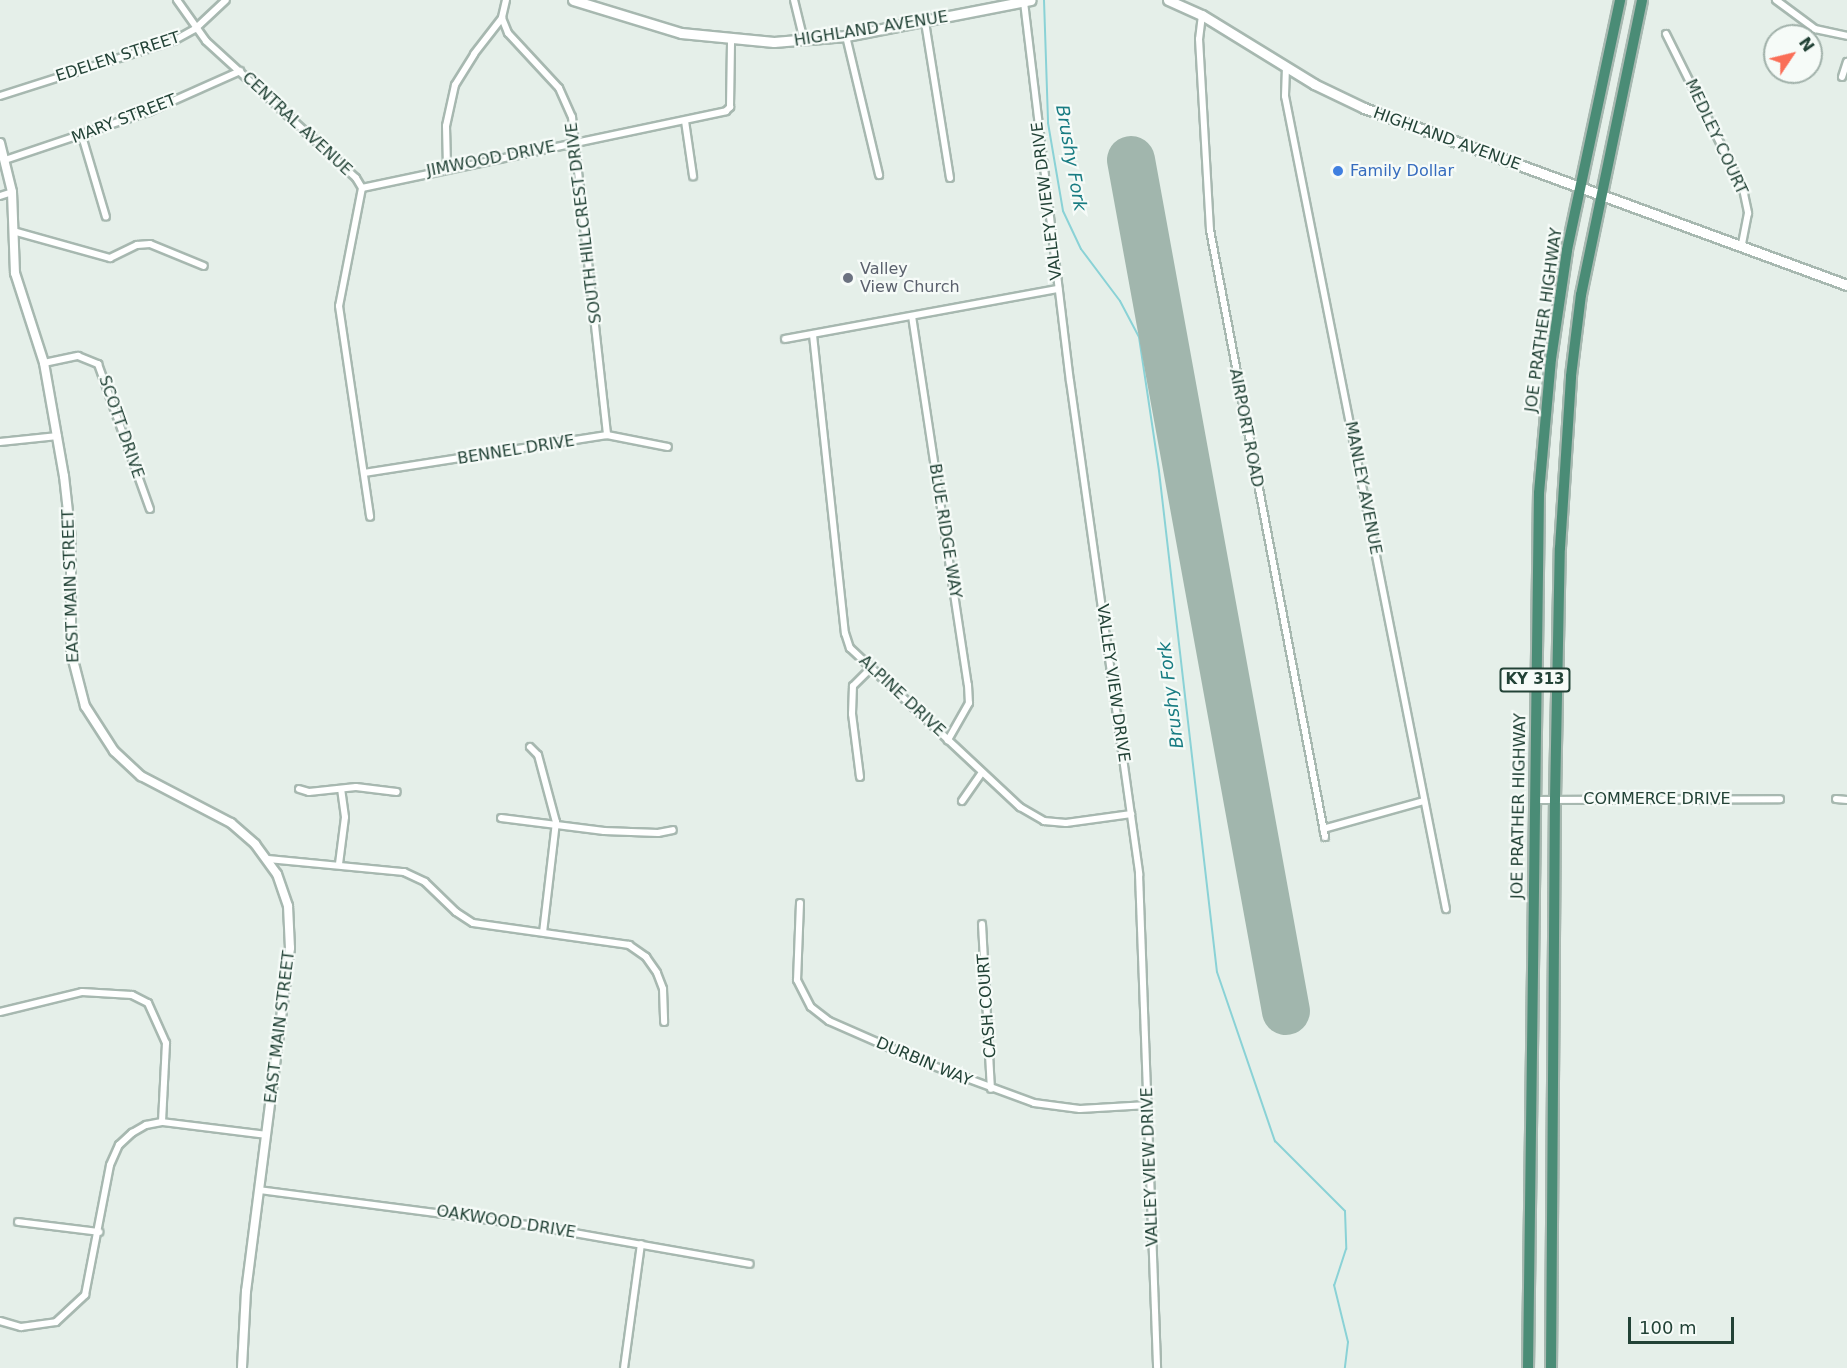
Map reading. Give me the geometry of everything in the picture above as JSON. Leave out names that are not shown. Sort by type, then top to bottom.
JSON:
[{"type":"highway","name":"JOE PRATHER HIGHWAY","points":[[1528,1368],[1536,573],[1544,429],[1559,302],[1580,187],[1620,0]]},
{"type":"highway","name":"JOE PRATHER HIGHWAY","points":[[1551,1368],[1555,800],[1560,548],[1571,376],[1581,295],[1642,0]]},
{"type":"main road","name":"HIGHLAND AVENUE","points":[[573,0],[646,24],[731,41],[804,41],[846,36],[1027,1]]},
{"type":"main road","name":"HIGHLAND AVENUE","points":[[1168,0],[1202,15],[1286,67],[1364,108],[1847,285]]},
{"type":"street","name":"CENTRAL AVENUE","points":[[177,0],[195,28],[356,178],[362,188],[339,306],[370,517]]},
{"type":"street","name":"EDELEN STREET","points":[[0,96],[174,40],[195,28],[226,0]]},
{"type":"street","points":[[447,167],[446,126],[455,85],[474,54],[502,18],[506,0]]},
{"type":"street","points":[[794,0],[804,41]]},
{"type":"street","points":[[1776,0],[1815,29],[1847,36]]},
{"type":"street","name":"VALLEY VIEW DRIVE","points":[[1027,1],[1058,289],[1131,814],[1140,896],[1157,1368]]},
{"type":"street","name":"AIRPORT ROAD","points":[[1202,15],[1199,39],[1210,230],[1325,837]]},
{"type":"street","name":"SOUTH HILLCREST DRIVE","points":[[502,18],[513,40],[565,97],[576,142],[607,435]]},
{"type":"street","points":[[925,22],[950,178]]},
{"type":"street","name":"MEDLEY COURT","points":[[1666,34],[1743,189],[1748,213],[1742,245]]},
{"type":"street","points":[[846,36],[879,175]]},
{"type":"street","name":"JIMWOOD DRIVE","points":[[362,188],[447,167],[726,111],[730,107],[731,41]]},
{"type":"street","points":[[1842,77],[1847,62]]},
{"type":"street","name":"MANLEY AVENUE","points":[[1286,67],[1285,96],[1446,909]]},
{"type":"street","name":"MARY STREET","points":[[5,160],[82,136],[240,71]]},
{"type":"street","points":[[685,121],[693,177]]},
{"type":"street","points":[[82,136],[106,217]]},
{"type":"street","name":"EAST MAIN STREET","points":[[0,143],[12,192],[15,273],[44,363],[58,436],[71,538],[71,652],[85,706],[103,737],[127,764],[157,786],[237,827],[268,859],[284,891],[291,930],[244,1314],[242,1368]]},
{"type":"street","points":[[0,196],[12,192]]},
{"type":"street","points":[[13,231],[110,258],[120,257],[137,245],[150,244],[204,266]]},
{"type":"street","points":[[785,339],[1058,289]]},
{"type":"street","name":"BLUE RIDGE WAY","points":[[912,316],[968,685],[969,703],[948,740]]},
{"type":"street","name":"ALPINE DRIVE","points":[[813,335],[845,633],[850,648],[1020,807],[1044,820],[1066,822],[1131,814]]},
{"type":"street","name":"SCOTT DRIVE","points":[[44,363],[78,356],[98,364],[150,509]]},
{"type":"street","name":"BENNEL DRIVE","points":[[364,473],[607,435],[668,447]]},
{"type":"street","points":[[0,442],[58,436]]},
{"type":"street","points":[[860,777],[852,714],[853,686],[871,668]]},
{"type":"street","points":[[530,747],[538,755],[556,822],[543,932]]},
{"type":"street","points":[[962,801],[982,772]]},
{"type":"street","points":[[299,789],[341,790],[356,787],[397,792]]},
{"type":"street","points":[[339,864],[345,817],[341,790]]},
{"type":"street","name":"COMMERCE DRIVE","points":[[1534,800],[1780,799]]},
{"type":"street","points":[[1836,799],[1847,800]]},
{"type":"street","points":[[1323,829],[1424,801]]},
{"type":"street","points":[[501,818],[556,822],[604,831],[657,833],[673,830]]},
{"type":"street","points":[[268,859],[339,864],[415,876],[473,923],[621,942],[641,952],[662,984],[664,1022]]},
{"type":"street","name":"DURBIN WAY","points":[[800,903],[797,980],[811,1007],[858,1034],[991,1089],[1069,1109],[1148,1105]]},
{"type":"street","name":"CASH COURT","points":[[982,924],[991,1089]]},
{"type":"street","points":[[0,1012],[82,992],[132,995],[148,1003],[166,1043],[162,1122]]},
{"type":"street","points":[[0,1321],[34,1326],[64,1318],[89,1287],[110,1165],[119,1145],[146,1125],[162,1122],[266,1135]]},
{"type":"street","name":"OAKWOOD DRIVE","points":[[259,1190],[409,1208],[640,1244],[750,1264]]},
{"type":"street","points":[[18,1222],[99,1232]]},
{"type":"street","points":[[624,1368],[640,1244]]},
{"type":"waterway","name":"Brushy Fork","points":[[1044,0],[1048,123],[1063,211],[1081,249],[1120,301],[1139,337],[1159,471],[1217,972],[1275,1141],[1345,1211],[1346,1249],[1334,1285],[1348,1342],[1345,1368]]},
{"type":"runway","points":[[1131,160],[1286,1011]]},
{"type":"place","name":"Family Dollar","points":[[1338,171]]},
{"type":"place","name":"Valley View Church","points":[[848,278]]}]
